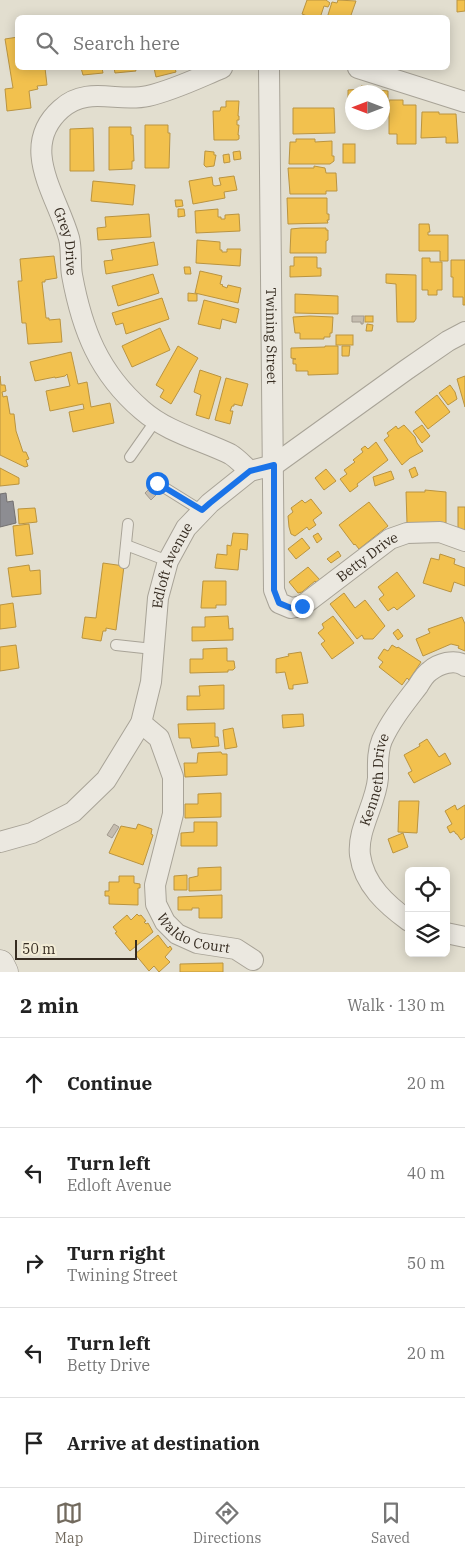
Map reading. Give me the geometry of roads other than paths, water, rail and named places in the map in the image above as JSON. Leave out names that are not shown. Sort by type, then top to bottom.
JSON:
[{"type":"street","name":"Grey Drive","points":[[217,70],[167,91],[145,97],[108,95],[76,98],[61,109],[48,123],[41,140],[40,156],[43,172],[63,217],[70,241],[71,272],[76,296],[93,348],[109,375],[142,410],[156,420],[232,455],[250,471]]},
{"type":"street","name":"Twining Street","points":[[269,70],[274,590],[279,603]]},
{"type":"street","points":[[364,70],[465,102]]},
{"type":"street","name":"Edloft Avenue","points":[[0,842],[32,833],[72,812],[106,780],[141,722],[151,682],[158,598],[168,561],[186,528],[202,510],[250,471],[274,465],[406,370],[448,341],[465,332]]},
{"type":"street","name":"Betty Drive","points":[[279,603],[291,608],[302,606],[390,539],[408,533],[440,532],[465,541]]},
{"type":"street","name":"Kenneth Drive","points":[[405,918],[382,899],[366,876],[360,855],[362,834],[378,778],[377,761],[381,742],[395,717],[429,671],[445,662],[462,663],[465,666]]},
{"type":"street","name":"Waldo Court","points":[[141,722],[159,738],[173,777],[173,814],[154,885],[156,904],[165,922],[177,934],[196,943],[236,948],[253,960]]},
{"type":"street","points":[[450,934],[465,937]]},
{"type":"street","points":[[0,964],[4,972]]},
{"type":"lane","points":[[130,457],[156,420]]},
{"type":"lane","points":[[157,483],[202,510]]},
{"type":"lane","points":[[124,564],[128,524]]},
{"type":"lane","points":[[126,545],[168,561]]},
{"type":"lane","points":[[116,645],[153,649]]}]
